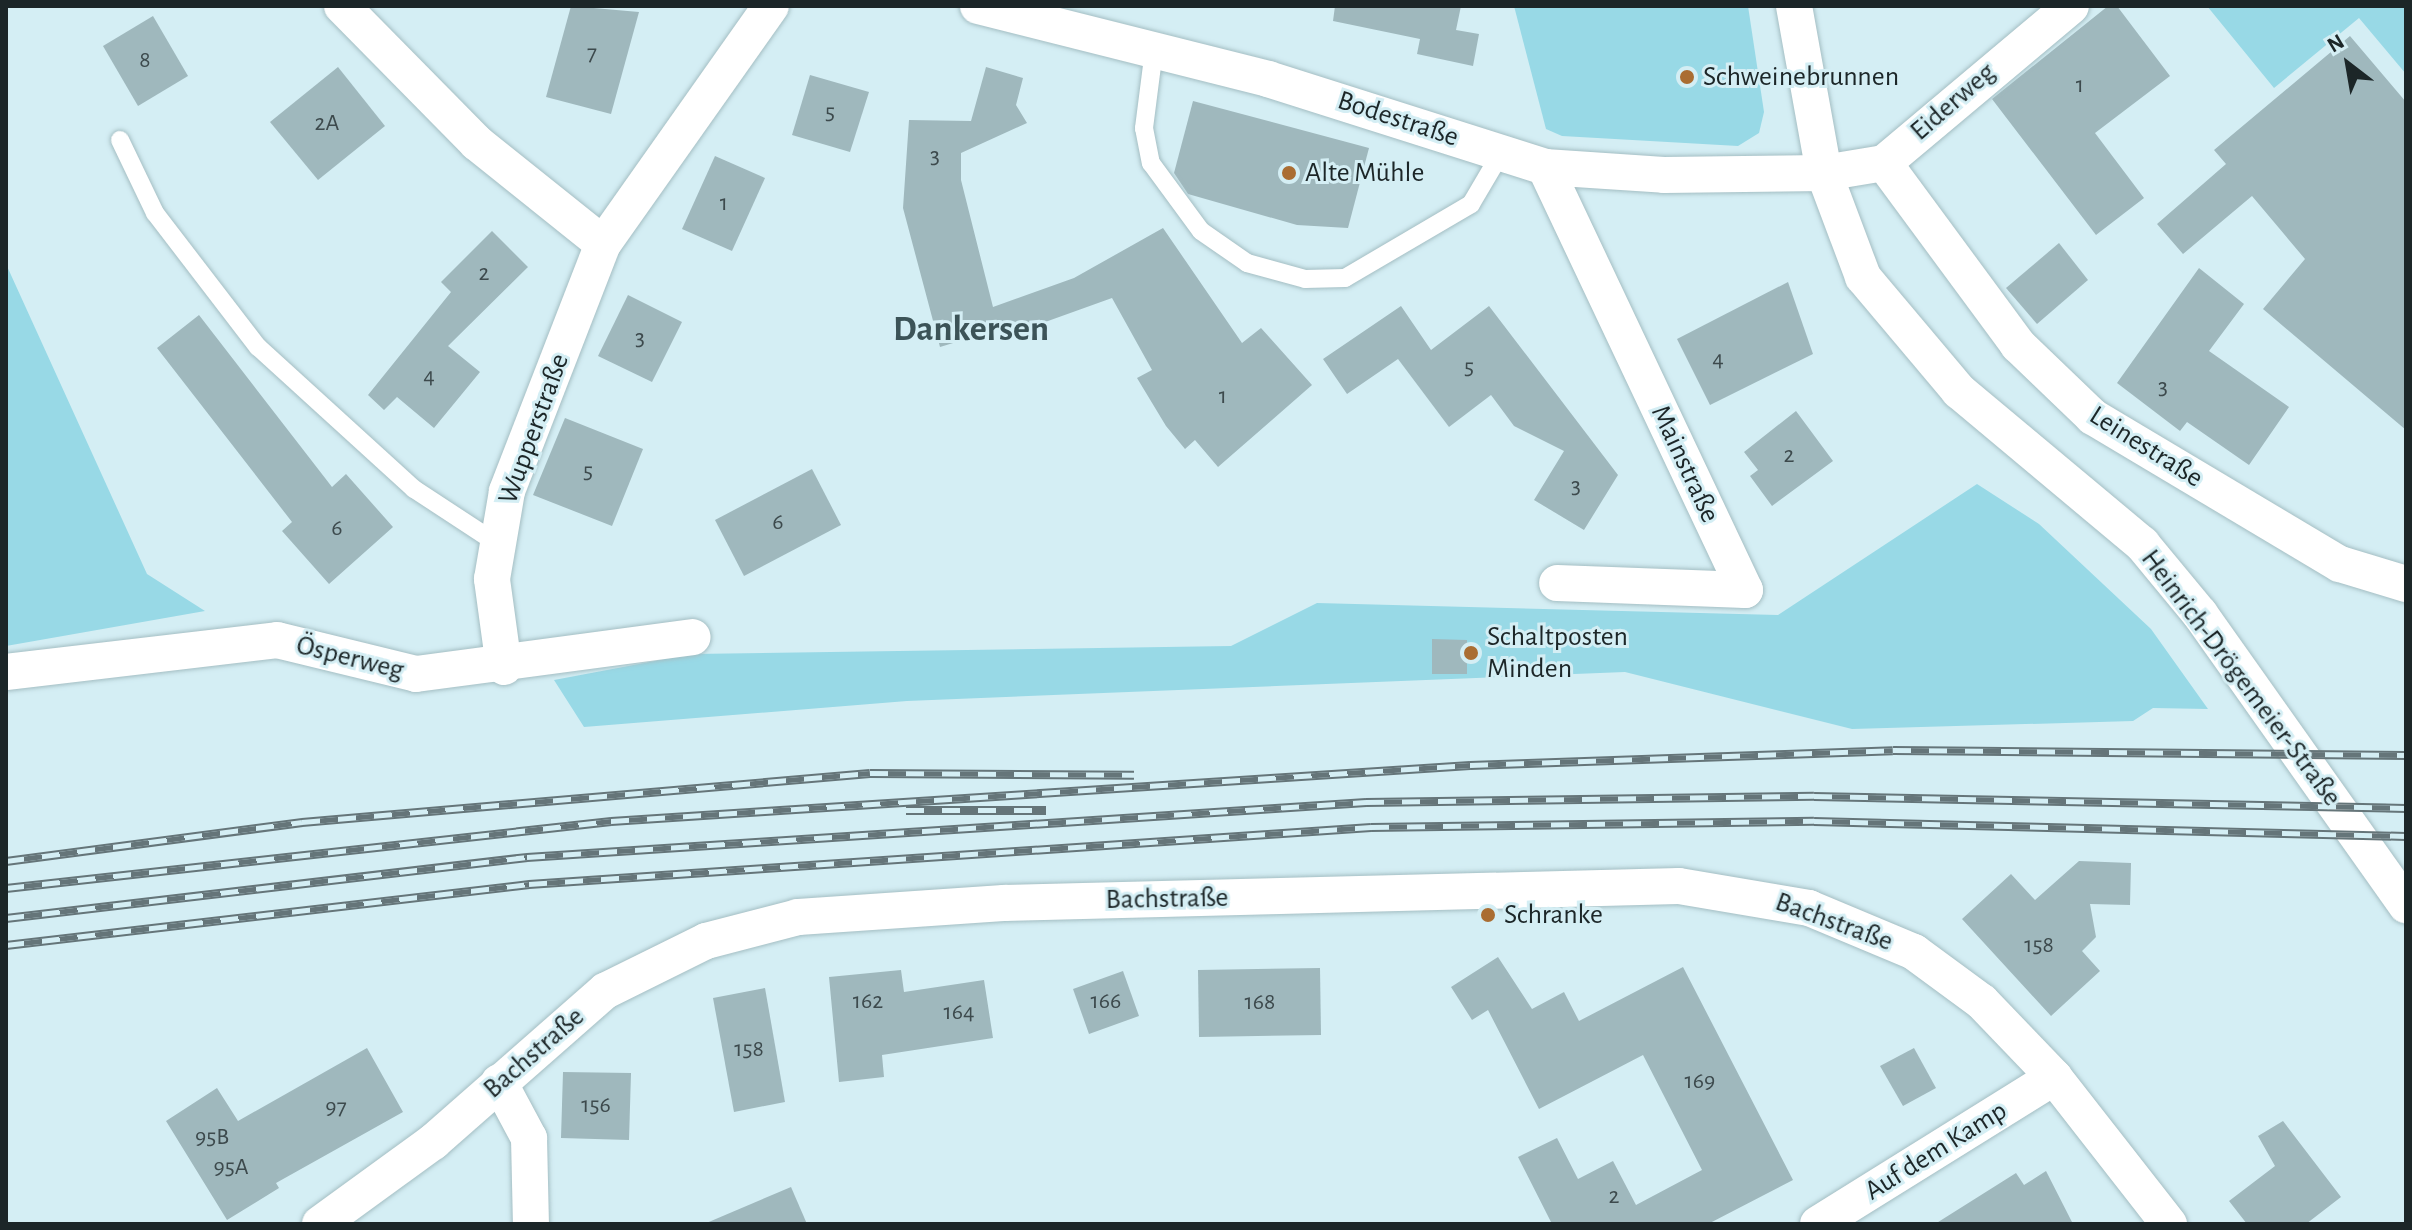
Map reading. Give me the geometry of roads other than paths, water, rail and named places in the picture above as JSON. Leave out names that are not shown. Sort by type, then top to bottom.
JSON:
[{"type":"street","points":[[342,6],[477,143],[603,244]]},
{"type":"street","name":"Wupperstraße","points":[[504,667],[492,579],[507,491],[603,244],[771,6]]},
{"type":"street","name":"Bodestraße","points":[[978,6],[1154,50],[1545,167],[1824,173]]},
{"type":"street","points":[[1794,6],[1824,173]]},
{"type":"street","name":"Eiderweg","points":[[1824,173],[1884,163],[2071,6]]},
{"type":"street","name":"Leinestraße","points":[[1884,163],[2018,345],[2093,417],[2340,564],[2406,584]]},
{"type":"street","name":"Mainstraße","points":[[1545,167],[1745,590],[1557,583]]},
{"type":"street","name":"Heinrich-Drögemeier-Straße","points":[[1824,173],[1863,277],[1959,391],[2142,544],[2406,905]]},
{"type":"street","name":"Ösperweg","points":[[6,672],[277,640],[416,674],[504,667],[693,637]]},
{"type":"street","name":"Bachstraße","points":[[320,1224],[433,1142],[605,991],[706,941],[798,917],[1004,903],[1679,886],[1809,908],[1914,952],[1982,1002],[2054,1077],[2169,1224]]},
{"type":"street","name":"Auf dem Kamp","points":[[1818,1224],[2054,1077]]},
{"type":"street","points":[[499,1082],[529,1138],[531,1224]]},
{"type":"lane","points":[[1154,50],[1144,128],[1151,163],[1201,231],[1247,263],[1305,279],[1345,278],[1471,204],[1501,153]]},
{"type":"lane","points":[[120,140],[155,213],[258,347],[414,489],[498,544]]},
{"type":"railway","points":[[6,888],[611,821],[1470,765],[1893,750],[2406,755]]},
{"type":"railway","points":[[6,861],[302,822],[870,773],[1134,775]]},
{"type":"railway","points":[[6,918],[527,857],[1366,802],[1814,796],[2406,808]]},
{"type":"railway","points":[[906,810],[1046,810]]},
{"type":"railway","points":[[6,945],[529,884],[1371,827],[1814,821],[2406,836]]},
{"type":"place","name":"Schweinebrunnen","points":[[1687,77]]},
{"type":"place","name":"Alte Mühle","points":[[1289,173]]},
{"type":"place","name":"Schaltposten Minden","points":[[1471,653]]},
{"type":"place","name":"Schranke","points":[[1488,915]]},
{"type":"district","name":"Dankersen","points":[[971,330]]}]
